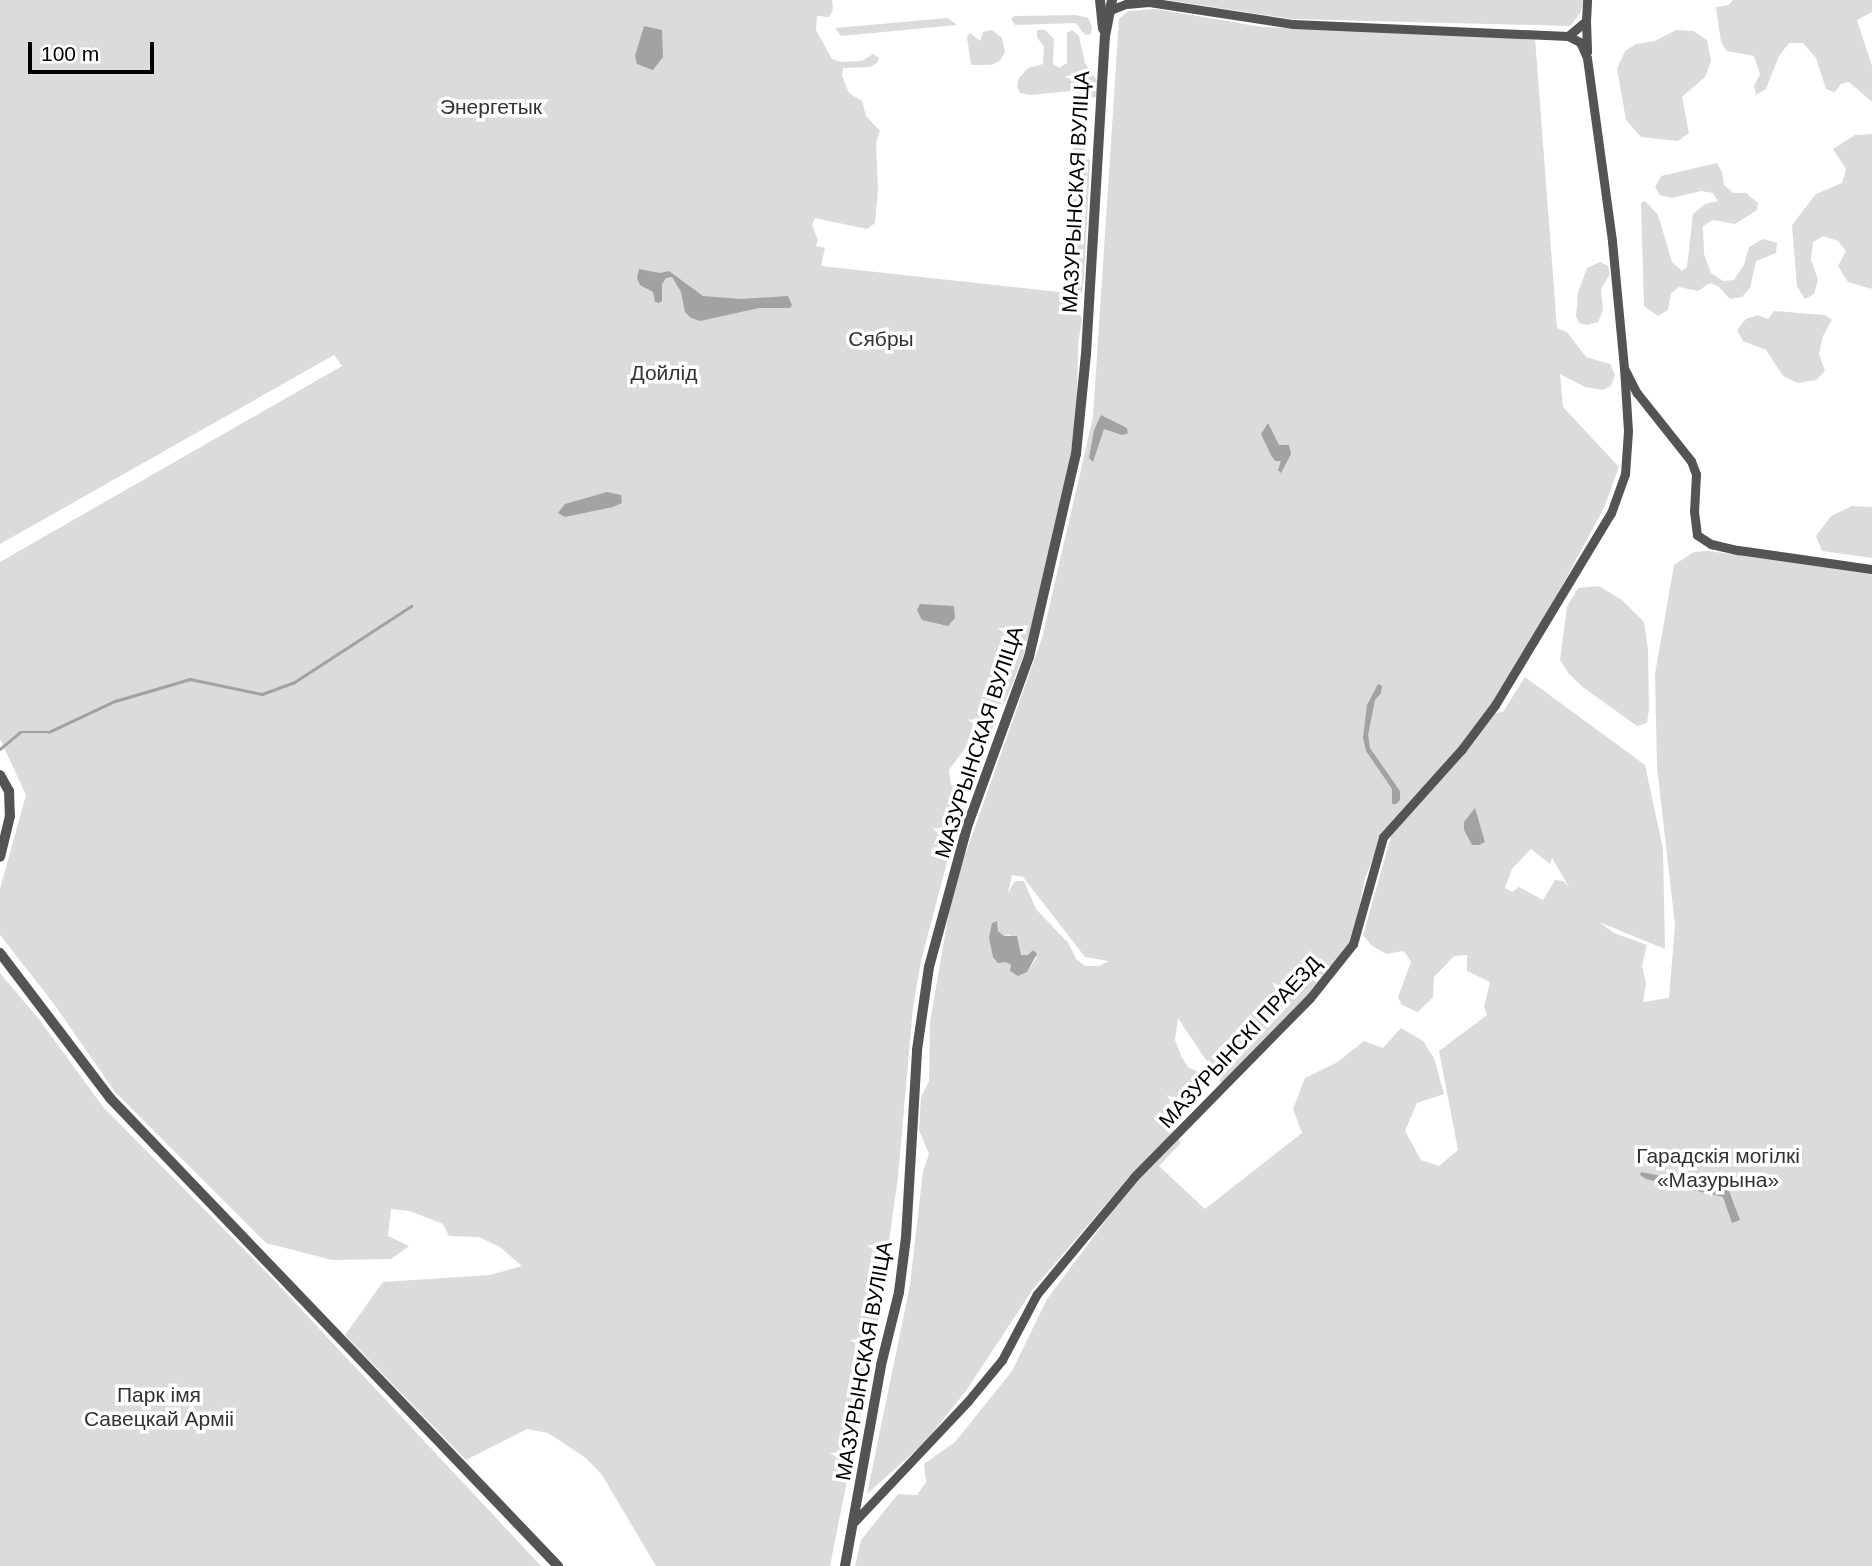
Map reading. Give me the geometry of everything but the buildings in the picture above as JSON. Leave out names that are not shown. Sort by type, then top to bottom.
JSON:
[{"type":"street","name":"МАЗУРЫНСКІ ПРАЕЗД","points":[[855,1521],[968,1401],[1002,1360],[1037,1294],[1134,1177],[1310,998],[1353,944],[1383,837],[1462,749],[1495,705],[1611,513],[1625,474],[1628,430],[1612,241],[1587,58],[1587,0]]},
{"type":"street","points":[[1106,4],[1149,2],[1306,25],[1567,36],[1580,42],[1587,58]]},
{"type":"street","name":"МАЗУРЫНСКАЯ ВУЛІЦА","points":[[845,1566],[905,1248],[912,1103],[929,967],[967,827],[1029,657],[1076,454],[1086,354],[1106,4]]},
{"type":"street","points":[[1567,36],[1586,21]]},
{"type":"street","points":[[1624,368],[1637,393],[1691,461],[1696,474],[1694,511],[1697,535],[1711,544],[1738,550],[1872,569]]},
{"type":"street","points":[[0,775],[9,790],[10,816],[0,857]]},
{"type":"street","points":[[0,953],[110,1098],[558,1566]]},
{"type":"green space","points":[[0,0],[832,0],[833,10],[829,17],[817,16],[816,30],[832,59],[841,62],[862,61],[873,54],[879,58],[877,63],[870,67],[843,68],[842,76],[849,93],[862,101],[866,116],[880,131],[876,142],[878,189],[875,223],[867,229],[815,218],[812,225],[818,240],[816,246],[825,248],[821,266],[1068,293],[1064,252],[1076,235],[1077,225],[1067,207],[1068,198],[1078,183],[1071,169],[1071,154],[1073,148],[1079,146],[1086,149],[1090,162],[1084,278],[1082,293],[1078,297],[1078,310],[1082,319],[1078,345],[1077,411],[1068,472],[1039,599],[1024,654],[1006,700],[993,712],[994,725],[989,735],[966,747],[949,770],[951,785],[959,791],[962,805],[921,961],[913,1007],[898,1177],[876,1335],[830,1566],[656,1566],[602,1475],[586,1458],[548,1433],[527,1429],[466,1460],[345,1335],[383,1282],[490,1275],[522,1266],[500,1247],[479,1237],[449,1236],[443,1224],[410,1211],[391,1209],[388,1236],[409,1246],[391,1259],[332,1260],[266,1243],[115,1092],[54,1004],[0,935],[0,889],[26,795],[0,739],[0,562],[342,366],[334,355],[0,544]]},
{"type":"green space","points":[[1167,0],[1583,0],[1581,12],[1570,26],[1292,19]]},
{"type":"green space","points":[[1733,0],[1872,0],[1872,12],[1857,20],[1872,66],[1872,102],[1849,82],[1841,84],[1835,92],[1826,89],[1816,58],[1803,43],[1789,43],[1779,56],[1766,89],[1756,95],[1754,86],[1760,74],[1754,56],[1727,51],[1721,42],[1716,7],[1729,5]]},
{"type":"green space","points":[[1156,9],[1262,27],[1535,38],[1557,328],[1567,332],[1586,357],[1610,364],[1615,375],[1611,386],[1603,390],[1585,387],[1560,374],[1563,407],[1619,467],[1604,508],[1539,628],[1492,704],[1460,748],[1382,837],[1365,878],[1352,944],[1308,998],[1222,1084],[1178,1018],[1175,1040],[1182,1058],[1189,1068],[1207,1075],[1211,1085],[1195,1093],[1184,1106],[1181,1119],[1165,1142],[1131,1175],[1033,1289],[966,1391],[925,1442],[867,1494],[910,1285],[923,1171],[929,1154],[919,1130],[921,1097],[929,1081],[930,1022],[953,889],[1042,638],[1093,417],[1119,19],[1128,11]],"holes":[[[1012,875],[1023,877],[1085,957],[1109,961],[1099,966],[1085,966],[1076,959],[1069,944],[1036,909],[1024,881],[1015,881],[1008,893]],[[997,922],[998,931],[1004,936],[1010,935],[1021,955],[1037,957],[1027,972],[1019,973],[989,938]]]},
{"type":"green space","points":[[1076,15],[1088,18],[1092,27],[1091,34],[1085,35],[1076,23],[1015,25],[1011,19],[1014,16]]},
{"type":"green space","points":[[948,18],[957,25],[841,36],[835,28]]},
{"type":"green space","points":[[992,30],[1002,38],[1005,52],[1000,61],[991,65],[971,65],[967,37],[970,33],[980,41],[983,32]]},
{"type":"green space","points":[[1037,30],[1045,30],[1054,39],[1053,64],[1059,68],[1067,63],[1067,33],[1072,30],[1079,36],[1085,63],[1098,82],[1098,94],[1094,98],[1072,91],[1030,95],[1020,93],[1017,86],[1019,78],[1028,68],[1043,64],[1044,46],[1037,38]]},
{"type":"green space","points":[[1676,30],[1693,31],[1707,40],[1711,61],[1705,77],[1682,97],[1689,133],[1678,141],[1641,137],[1626,120],[1617,69],[1625,51],[1636,44],[1655,41]]},
{"type":"green space","points":[[1872,134],[1872,289],[1848,282],[1838,266],[1846,251],[1838,241],[1823,236],[1813,242],[1811,259],[1818,280],[1814,294],[1805,299],[1797,286],[1792,225],[1816,194],[1842,183],[1846,169],[1833,149],[1855,135]]},
{"type":"green space","points":[[1717,163],[1724,185],[1733,193],[1746,193],[1758,203],[1757,210],[1735,224],[1713,220],[1703,226],[1704,254],[1711,273],[1723,281],[1734,280],[1744,265],[1749,247],[1763,239],[1777,243],[1776,253],[1756,261],[1750,288],[1742,297],[1730,299],[1719,287],[1710,283],[1698,291],[1679,287],[1671,293],[1668,310],[1658,316],[1644,306],[1641,203],[1645,201],[1658,215],[1672,262],[1682,271],[1687,267],[1693,214],[1705,204],[1718,201],[1713,193],[1701,191],[1672,198],[1660,195],[1655,187],[1661,176]]},
{"type":"green space","points":[[1600,262],[1608,266],[1610,274],[1601,289],[1603,311],[1598,322],[1587,325],[1579,323],[1576,316],[1578,292],[1587,268]]},
{"type":"green space","points":[[1774,311],[1825,315],[1832,320],[1823,336],[1819,354],[1825,371],[1816,380],[1798,383],[1783,376],[1766,350],[1743,341],[1737,330],[1746,319],[1758,315],[1768,319]]},
{"type":"green space","points":[[1852,506],[1872,507],[1872,558],[1822,551],[1816,536],[1831,516]]},
{"type":"green space","name":"Гарадскія могілкі «Мазурына»","points":[[1708,551],[1872,572],[1872,1566],[855,1566],[861,1540],[898,1494],[917,1495],[926,1482],[924,1464],[955,1442],[1012,1371],[1047,1299],[1136,1180],[1179,1135],[1180,1144],[1159,1166],[1205,1209],[1302,1133],[1293,1109],[1305,1078],[1336,1063],[1364,1041],[1383,1048],[1401,1028],[1423,1041],[1434,1058],[1444,1094],[1417,1103],[1405,1131],[1421,1160],[1439,1166],[1458,1150],[1439,1051],[1487,1015],[1484,1007],[1490,982],[1467,971],[1467,955],[1454,956],[1434,977],[1433,997],[1418,1012],[1402,1005],[1398,997],[1411,962],[1404,951],[1386,954],[1371,945],[1363,935],[1392,833],[1469,749],[1496,713],[1503,712],[1525,677],[1645,765],[1663,849],[1665,949],[1599,922],[1614,933],[1647,945],[1642,965],[1646,983],[1643,1002],[1669,998],[1675,925],[1657,767],[1655,674],[1674,565],[1694,552]],"holes":[[[1531,849],[1550,864],[1552,858],[1569,887],[1563,881],[1555,880],[1543,900],[1519,887],[1512,892],[1505,888],[1512,869]]]},
{"type":"green space","points":[[1599,586],[1622,600],[1644,622],[1648,649],[1647,723],[1637,726],[1584,688],[1569,674],[1560,660],[1567,607],[1578,588]]},
{"type":"green space","name":"Парк імя Савецкай Арміі","points":[[0,973],[38,1018],[104,1108],[271,1277],[541,1566],[0,1566]]},
{"type":"shaded area","points":[[644,26],[662,30],[663,57],[653,70],[637,64],[635,56]]},
{"type":"shaded area","points":[[639,269],[660,273],[669,271],[703,296],[741,299],[788,296],[792,305],[790,308],[759,308],[700,321],[685,312],[681,292],[672,277],[666,278],[662,284],[662,301],[659,303],[655,302],[653,292],[640,285],[637,278]]},
{"type":"shaded area","points":[[1101,415],[1127,428],[1128,433],[1122,435],[1104,429],[1093,462],[1089,458],[1094,430]]},
{"type":"shaded area","points":[[1268,423],[1279,445],[1289,445],[1291,454],[1281,473],[1278,470],[1281,461],[1275,461],[1261,434]]},
{"type":"shaded area","points":[[607,492],[621,495],[622,503],[565,517],[558,513],[565,504]]},
{"type":"shaded area","points":[[920,604],[954,606],[955,618],[948,626],[922,620],[917,610]]},
{"type":"shaded area","points":[[1378,684],[1382,686],[1381,693],[1375,700],[1368,735],[1370,748],[1400,791],[1400,800],[1396,804],[1392,804],[1392,789],[1366,751],[1363,738],[1367,705]]},
{"type":"shaded area","points":[[1475,808],[1485,842],[1479,845],[1472,845],[1464,830],[1464,822]]},
{"type":"shaded area","points":[[997,921],[998,931],[1004,936],[1017,936],[1021,955],[1028,955],[1033,950],[1037,954],[1027,972],[1018,976],[1010,971],[1011,965],[1006,962],[998,963],[993,957],[989,938],[992,923]]},
{"type":"shaded area","points":[[1641,1172],[1724,1188],[1729,1191],[1740,1220],[1732,1223],[1723,1197],[1646,1179],[1640,1175]]},
{"type":"waterway","points":[[0,749],[20,732],[49,732],[115,701],[190,679],[262,694],[293,683],[411,606]]},
{"type":"park label","name":"Энергетык","points":[[491,107]]},
{"type":"park label","name":"Сябры","points":[[881,339]]},
{"type":"park label","name":"Дойлід","points":[[664,373]]}]
